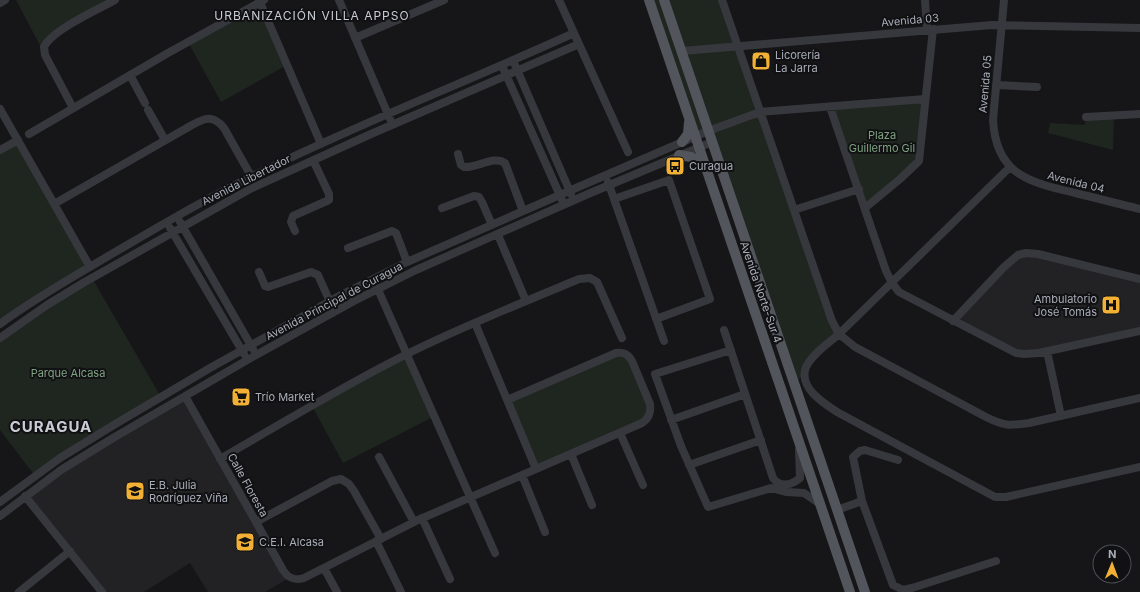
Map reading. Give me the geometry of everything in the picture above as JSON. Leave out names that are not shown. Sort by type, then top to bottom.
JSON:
[{"type":"main road","name":"Avenida Norte-Sur 4","points":[[649,0],[850,592]]},
{"type":"main road","name":"Avenida Norte-Sur 4","points":[[664,0],[865,592]]},
{"type":"main road","points":[[682,142],[688,134],[690,118]]},
{"type":"main road","points":[[679,155],[705,164]]},
{"type":"street","points":[[0,3],[5,0]]},
{"type":"street","points":[[73,108],[45,56],[44,47],[50,38],[61,30],[115,0]]},
{"type":"street","points":[[339,0],[392,124]]},
{"type":"street","points":[[355,38],[444,0]]},
{"type":"street","points":[[559,0],[628,152]]},
{"type":"street","points":[[722,0],[832,321],[839,334],[855,347],[999,423],[1015,425],[1140,398]]},
{"type":"street","points":[[865,208],[919,161],[930,30],[925,0]]},
{"type":"street","name":"Avenida 05","points":[[1004,0],[993,116],[994,135],[1001,153],[1010,167]]},
{"type":"street","points":[[29,134],[261,1],[321,144]]},
{"type":"street","name":"Avenida 03","points":[[682,51],[1002,25],[1140,28]]},
{"type":"street","name":"Avenida Libertador","points":[[0,324],[35,300],[90,267],[167,222],[252,176],[388,114],[574,33]]},
{"type":"street","name":"Avenida Libertador","points":[[0,338],[72,289],[250,189],[392,124],[579,44]]},
{"type":"street","points":[[513,60],[574,201]]},
{"type":"street","points":[[502,65],[564,205]]},
{"type":"street","points":[[130,76],[166,140]]},
{"type":"street","points":[[996,85],[1037,87]]},
{"type":"street","name":"Avenida Principal de Curagua","points":[[0,502],[37,474],[154,401],[330,302],[407,262],[523,211],[696,136],[760,112],[925,99]]},
{"type":"street","points":[[830,107],[892,283],[899,292],[1016,353],[1031,354],[1140,331]]},
{"type":"street","points":[[0,109],[90,267]]},
{"type":"street","points":[[1086,116],[1140,114]]},
{"type":"street","points":[[54,204],[200,121],[208,119],[215,120],[224,128],[252,176]]},
{"type":"street","points":[[0,150],[18,140]]},
{"type":"street","name":"Avenida Principal de Curagua","points":[[0,516],[25,496],[84,456],[247,360],[324,317],[416,270],[699,146],[712,142]]},
{"type":"street","points":[[458,154],[461,165],[464,167],[480,165],[494,160],[501,160],[505,162],[523,211]]},
{"type":"street","points":[[295,231],[291,222],[293,216],[329,200],[329,194],[313,160]]},
{"type":"street","points":[[1010,167],[814,357],[806,367],[806,382],[809,388],[827,406],[934,466],[995,497],[1006,497],[1140,467]]},
{"type":"street","name":"Avenida 04","points":[[1010,167],[1024,177],[1041,184],[1140,209]]},
{"type":"street","points":[[605,176],[664,341]]},
{"type":"street","points":[[614,199],[669,180],[710,299],[656,319]]},
{"type":"street","points":[[794,210],[859,189]]},
{"type":"street","points":[[442,208],[474,196],[479,197],[492,225]]},
{"type":"street","points":[[176,217],[256,355]]},
{"type":"street","points":[[167,222],[247,360]]},
{"type":"street","points":[[348,248],[392,231],[396,233],[407,262]]},
{"type":"street","points":[[498,235],[526,301]]},
{"type":"street","points":[[953,321],[1004,267],[1021,254],[1038,254],[1140,279]]},
{"type":"street","points":[[259,272],[265,286],[268,287],[311,272],[318,275],[330,302]]},
{"type":"street","points":[[374,278],[495,553]]},
{"type":"street","points":[[220,458],[356,380],[408,354],[475,323],[579,279],[590,278],[595,280],[622,338]]},
{"type":"street","points":[[475,323],[536,469]]},
{"type":"street","points":[[724,330],[773,478],[785,489]]},
{"type":"street","points":[[731,350],[655,374],[671,420],[708,507],[769,488],[785,489],[804,493],[820,504]]},
{"type":"street","points":[[1046,351],[1061,416]]},
{"type":"street","points":[[337,592],[324,568],[418,520],[645,421],[649,416],[650,410],[650,404],[632,361],[625,353],[616,354],[507,400]]},
{"type":"street","points":[[794,382],[805,374]]},
{"type":"street","points":[[671,420],[745,394]]},
{"type":"street","name":"Calle Floresta","points":[[185,396],[287,576],[296,580],[304,578],[324,568]]},
{"type":"street","points":[[620,433],[643,485]]},
{"type":"street","points":[[689,465],[761,440]]},
{"type":"street","points":[[799,442],[800,478],[804,493]]},
{"type":"street","points":[[898,460],[865,450],[860,451],[853,456],[862,501],[893,585],[903,590],[912,588],[996,561]]},
{"type":"street","points":[[571,454],[592,505]]},
{"type":"street","points":[[379,457],[418,520],[450,579]]},
{"type":"street","points":[[522,475],[545,532]]},
{"type":"street","points":[[785,489],[800,478]]},
{"type":"street","points":[[256,522],[332,481],[341,479],[349,484],[354,491],[401,592]]},
{"type":"street","points":[[25,496],[102,592]]},
{"type":"street","points":[[837,510],[862,501]]},
{"type":"street","points":[[19,592],[70,551]]},
{"type":"shaded area","points":[[1021,254],[1140,279],[1140,331],[1024,354],[953,321]]},
{"type":"shaded area","name":"E.B. Julia Rodríguez Viña","points":[[185,396],[289,578],[265,592],[208,592],[190,563],[144,592],[102,592],[25,496]]},
{"type":"green space","points":[[16,0],[115,0],[61,30],[44,53]]},
{"type":"green space","points":[[649,0],[722,0],[839,334],[814,357],[805,374],[794,383],[708,131],[696,136]]},
{"type":"green space","points":[[260,2],[287,65],[221,102],[188,42]]},
{"type":"green space","name":"Plaza Guillermo Gil","points":[[925,99],[920,157],[865,208],[830,107]]},
{"type":"green space","points":[[1114,116],[1113,150],[1048,133],[1050,123],[1085,125],[1086,117]]},
{"type":"green space","points":[[18,140],[90,267],[0,324],[0,150]]},
{"type":"green space","name":"Parque Alcasa","points":[[92,278],[161,397],[35,476],[0,430],[0,338]]},
{"type":"green space","points":[[625,353],[650,404],[649,416],[536,469],[507,400]]},
{"type":"green space","points":[[408,354],[435,416],[343,463],[312,406]]},
{"type":"place","name":"Licorería La Jarra","points":[[761,61]]},
{"type":"place","name":"Curagua","points":[[675,166]]},
{"type":"place","name":"Ambulatorio José Tomás","points":[[1111,305]]},
{"type":"place","name":"Trío Market","points":[[241,397]]},
{"type":"place","name":"E.B. Julia Rodríguez Viña","points":[[135,491]]},
{"type":"place","name":"C.E.I. Alcasa","points":[[245,542]]},
{"type":"district","name":"URBANIZACIÓN VILLA APPSO","points":[[312,15]]},
{"type":"district","name":"CURAGUA","points":[[51,426]]}]
